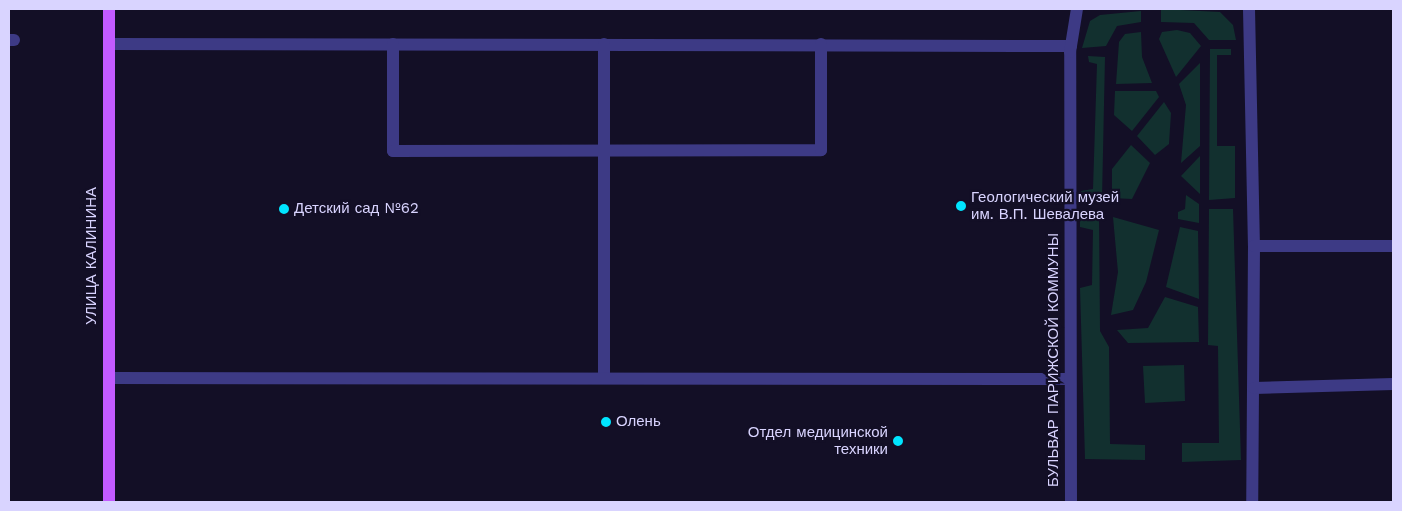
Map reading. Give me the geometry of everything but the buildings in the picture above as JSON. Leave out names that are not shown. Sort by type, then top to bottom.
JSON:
[{"type":"main road","name":"УЛИЦА КАЛИНИНА","points":[[108,9],[109,502]]},
{"type":"street","points":[[1238,9],[1249,13],[1254,246],[1252,502]]},
{"type":"street","name":"БУЛЬВАР ПАРИЖСКОЙ КОММУНЫ","points":[[1071,502],[1069,379],[1070,46],[1079,10]]},
{"type":"street","points":[[109,44],[1070,46]]},
{"type":"street","points":[[393,44],[393,151],[821,150],[821,44]]},
{"type":"street","points":[[604,44],[604,377]]},
{"type":"street","points":[[1254,246],[1393,246]]},
{"type":"street","points":[[109,378],[604,377],[1069,379]]},
{"type":"street","points":[[1254,388],[1393,384]]},
{"type":"green space","points":[[1161,9],[1220,12],[1233,25],[1236,40],[1209,40],[1194,23],[1161,22]]},
{"type":"green space","points":[[1141,11],[1141,22],[1117,26],[1106,46],[1082,48],[1090,21],[1100,15]]},
{"type":"green space","points":[[1177,30],[1190,33],[1201,46],[1176,77],[1159,39],[1162,32]]},
{"type":"green space","points":[[1141,32],[1142,57],[1152,83],[1116,84],[1119,42],[1125,34]]},
{"type":"green space","points":[[1210,49],[1231,49],[1231,55],[1217,55],[1217,146],[1235,146],[1235,198],[1209,200]]},
{"type":"green space","points":[[1088,56],[1105,57],[1102,199],[1080,200],[1081,191],[1093,189],[1097,64],[1089,62]]},
{"type":"green space","points":[[1200,63],[1200,146],[1181,163],[1186,105],[1179,84]]},
{"type":"green space","points":[[1115,91],[1156,91],[1159,97],[1132,131],[1114,115]]},
{"type":"green space","points":[[1164,102],[1171,113],[1169,144],[1155,155],[1137,136]]},
{"type":"green space","points":[[1131,145],[1150,163],[1132,199],[1112,198],[1112,169]]},
{"type":"green space","points":[[1200,156],[1200,194],[1181,176]]},
{"type":"green space","points":[[1186,195],[1199,204],[1199,223],[1178,219],[1178,212],[1185,209]]},
{"type":"green space","points":[[1209,209],[1233,209],[1241,460],[1182,462],[1182,443],[1219,443],[1218,346],[1208,345]]},
{"type":"green space","points":[[1099,213],[1100,331],[1109,347],[1110,444],[1145,445],[1145,460],[1085,459],[1080,288],[1092,285],[1093,230],[1080,227],[1080,214]]},
{"type":"green space","points":[[1113,217],[1159,230],[1146,282],[1133,310],[1111,315],[1118,272]]},
{"type":"green space","points":[[1180,227],[1198,231],[1199,299],[1166,287]]},
{"type":"green space","points":[[1165,297],[1198,307],[1199,342],[1128,343],[1117,330],[1148,328]]},
{"type":"green space","points":[[1184,365],[1185,401],[1145,403],[1143,366]]},
{"type":"place","name":"Геологический музей им. В.П. Шевалева","points":[[961,206]]},
{"type":"place","name":"Детский сад №62","points":[[284,209]]},
{"type":"place","name":"Олень","points":[[606,422]]},
{"type":"place","name":"Отдел медицинской техники","points":[[898,441]]}]
